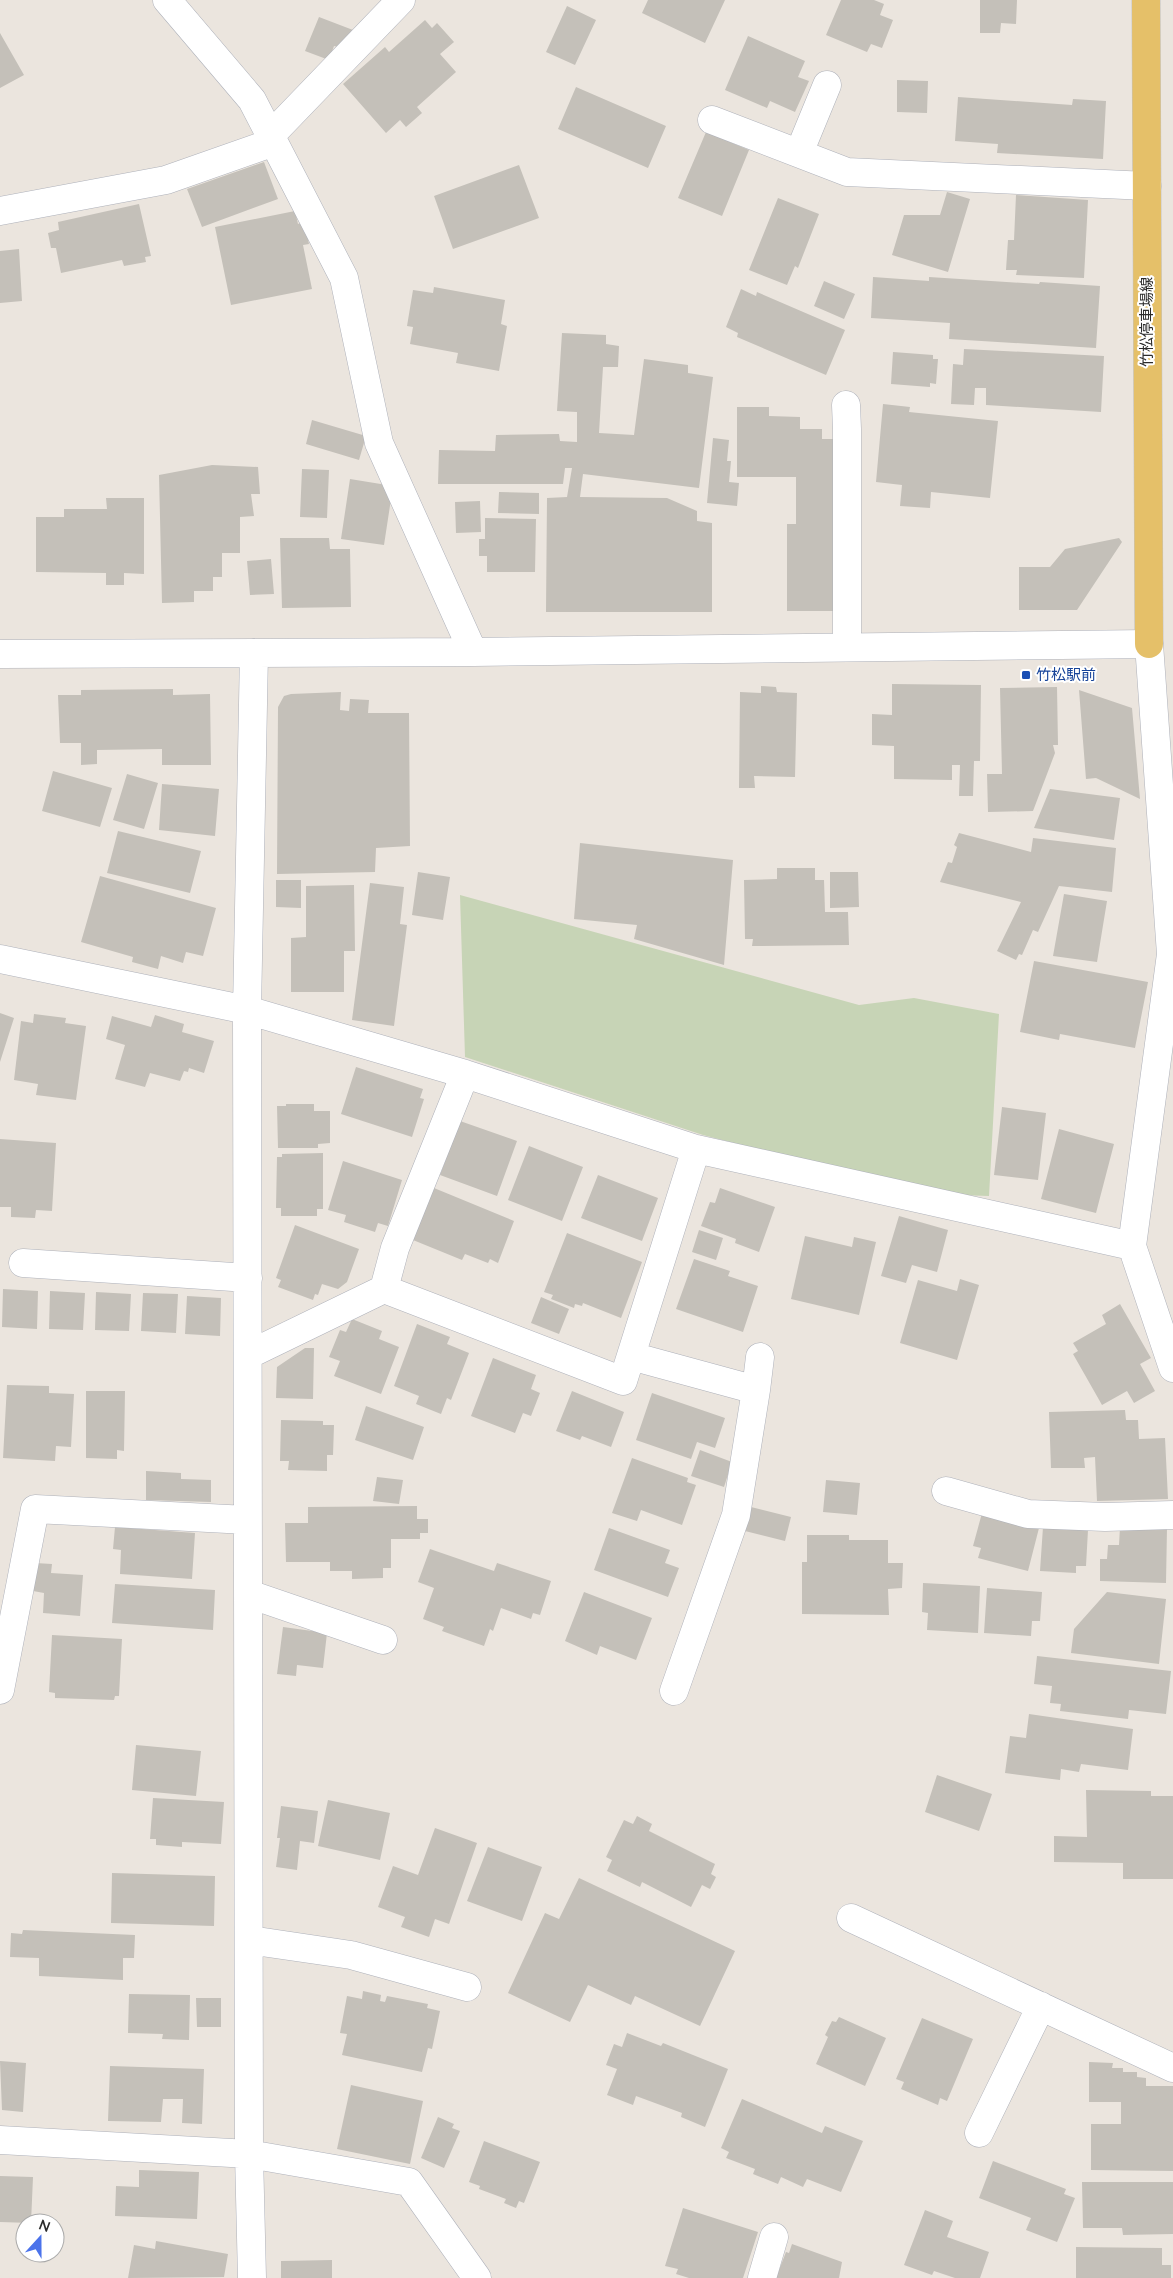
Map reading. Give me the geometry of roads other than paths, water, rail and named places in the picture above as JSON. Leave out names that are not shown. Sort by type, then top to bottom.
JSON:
[{"type":"main road","name":"竹松停車場線","points":[[1146,0],[1149,644]]},
{"type":"street","points":[[167,0],[252,100],[344,278],[379,443],[473,652]]},
{"type":"street","points":[[0,211],[166,180],[272,139],[401,0]]},
{"type":"street","points":[[799,153],[827,85]]},
{"type":"street","points":[[712,120],[848,172],[1147,186]]},
{"type":"street","points":[[846,405],[847,647]]},
{"type":"street","points":[[0,654],[473,652],[1149,644],[1171,954],[1132,1246],[1173,1368]]},
{"type":"street","points":[[252,2278],[249,2154],[247,1010],[254,653]]},
{"type":"street","points":[[0,959],[247,1010],[465,1074],[696,1149],[1132,1246]]},
{"type":"street","points":[[384,1289],[395,1248],[465,1074]]},
{"type":"street","points":[[248,1355],[384,1289],[623,1382],[696,1149]]},
{"type":"street","points":[[24,1263],[248,1278]]},
{"type":"street","points":[[631,1356],[756,1390]]},
{"type":"street","points":[[674,1691],[736,1515],[760,1357]]},
{"type":"street","points":[[946,1491],[1028,1514],[1105,1517],[1173,1515]]},
{"type":"street","points":[[0,1690],[9,1583],[35,1509],[247,1520]]},
{"type":"street","points":[[249,1594],[383,1640]]},
{"type":"street","points":[[852,1918],[1173,2068]]},
{"type":"street","points":[[249,1940],[351,1955],[467,1987]]},
{"type":"street","points":[[979,2133],[1041,2006]]},
{"type":"street","points":[[0,2140],[249,2154],[409,2182],[477,2278]]},
{"type":"street","points":[[762,2278],[774,2237]]},
{"type":"place","name":"竹松駅前","points":[[1026,675]]}]
